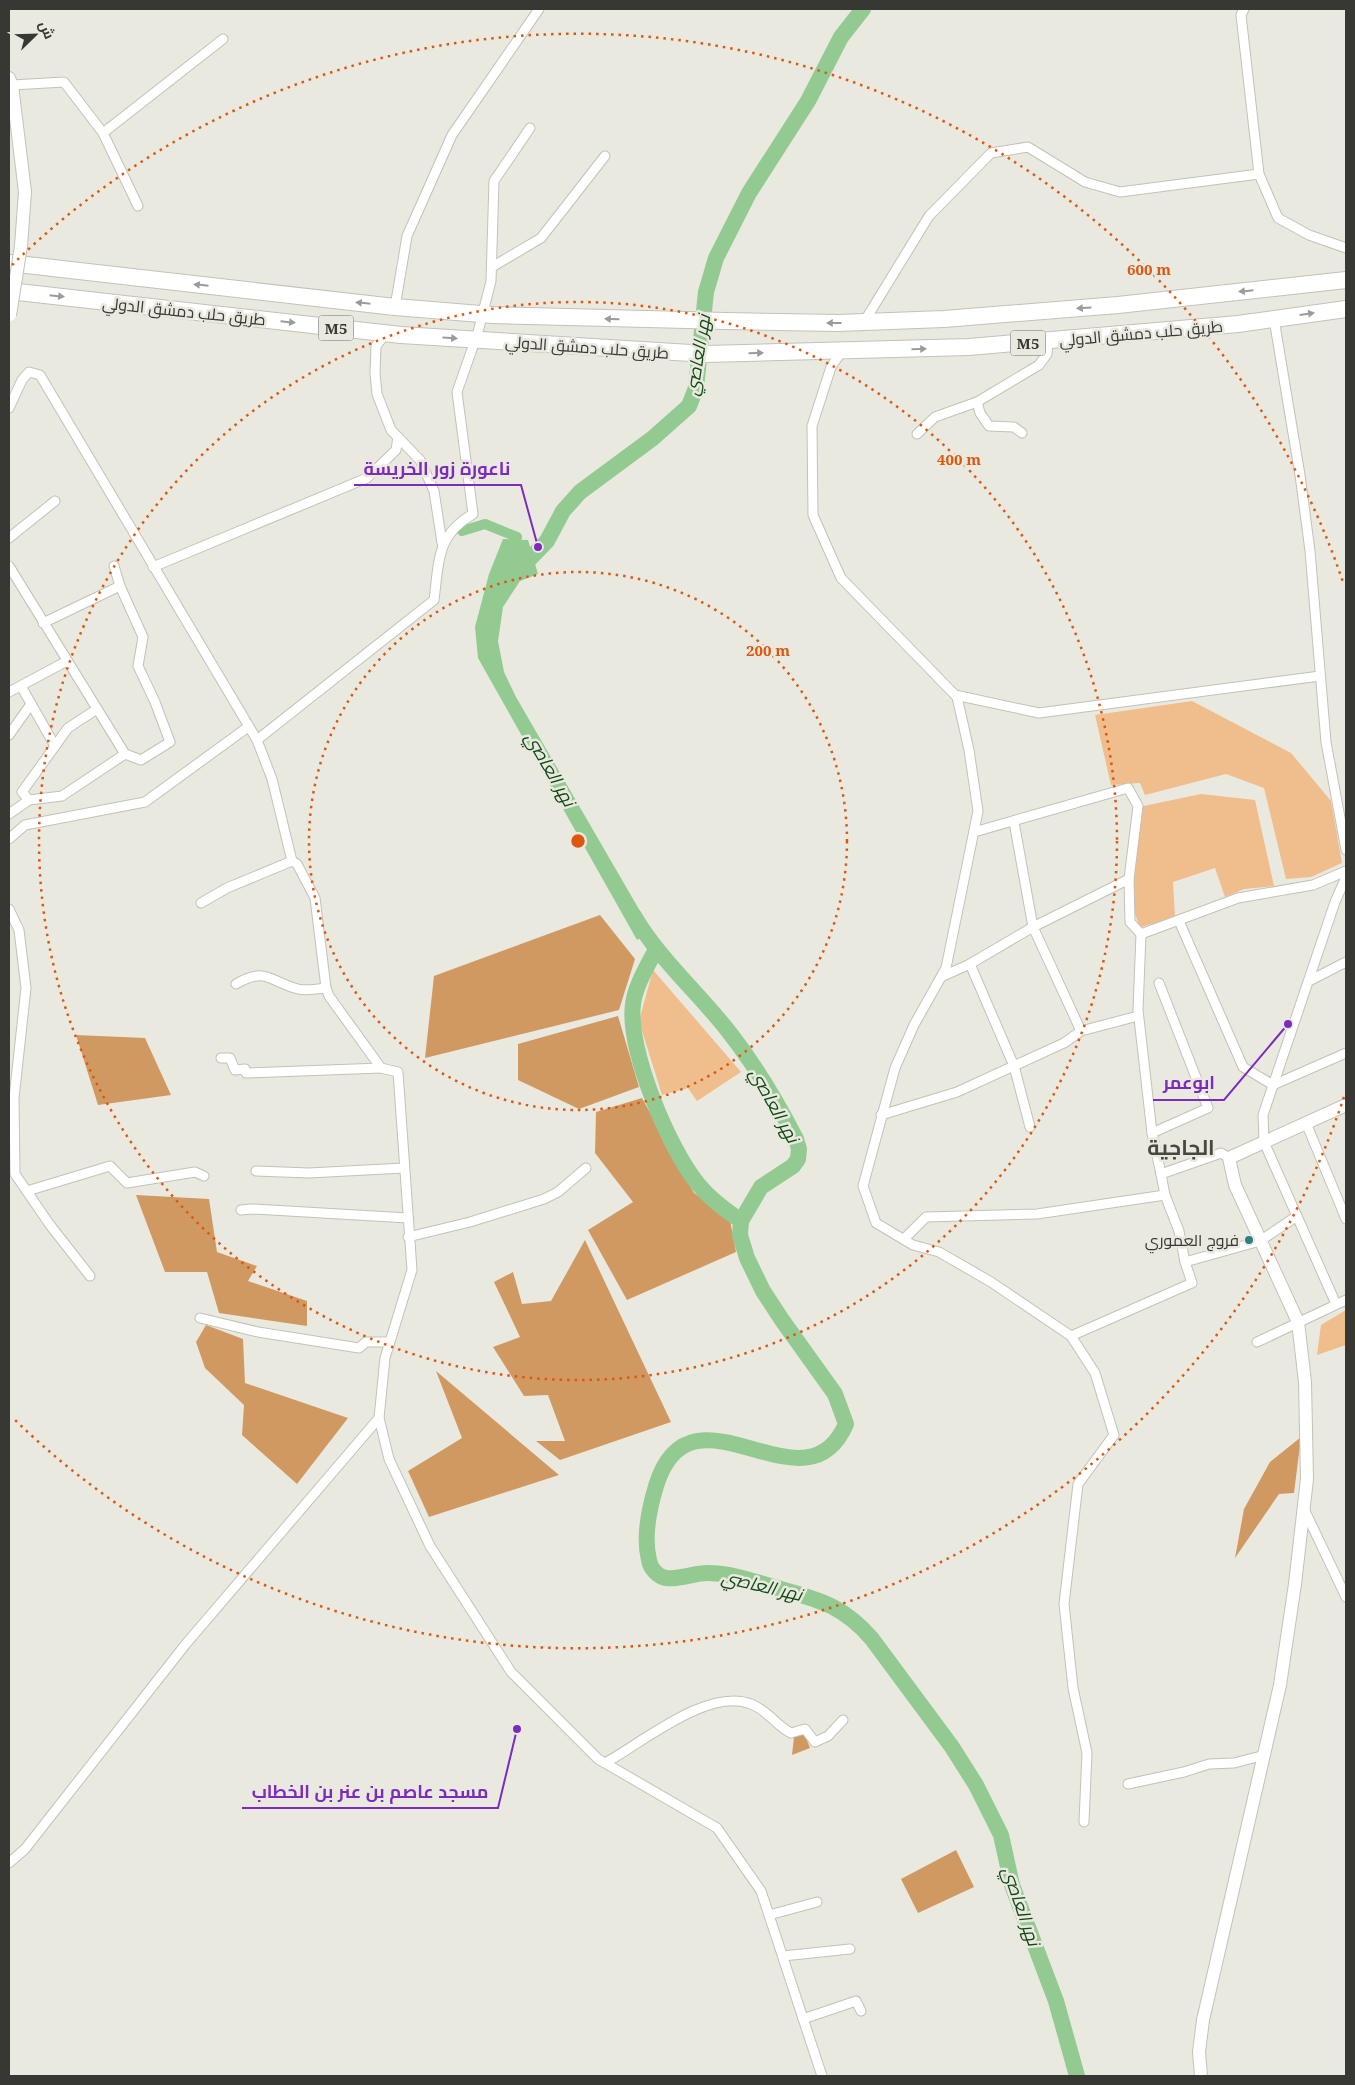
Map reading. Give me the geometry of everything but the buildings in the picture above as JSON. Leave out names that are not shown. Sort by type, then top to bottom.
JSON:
[{"type":"highway","points":[[15,250],[51,268]]},
{"type":"highway","name":"طريق حلب دمشق الدولي","points":[[9,263],[395,307],[482,314],[726,322],[864,322]]},
{"type":"highway","name":"M5","points":[[864,322],[1118,305],[1346,280]]},
{"type":"highway","name":"طريق حلب دمشق الدولي","points":[[9,293],[28,293],[386,334],[707,354],[969,347],[1274,319],[1346,309]]},
{"type":"street","points":[[395,307],[407,236],[452,135],[539,9]]},
{"type":"street","points":[[1244,9],[1241,15],[1259,174],[1278,218],[1309,236],[1346,248]]},
{"type":"street","points":[[103,133],[222,39]]},
{"type":"street","points":[[10,318],[15,250],[24,192],[10,82],[64,82],[103,133],[138,206]]},
{"type":"street","points":[[442,543],[459,522],[473,514],[457,392],[475,340],[491,281],[494,181],[530,128]]},
{"type":"street","points":[[864,322],[929,216],[990,153],[1028,147],[1085,182],[1120,192],[1259,174]]},
{"type":"street","points":[[492,267],[541,238],[605,156]]},
{"type":"street","points":[[1274,319],[1304,504],[1326,742],[1346,850]]},
{"type":"street","points":[[257,740],[434,600],[442,543],[434,491],[420,460],[391,430],[377,394],[375,373],[376,346],[386,334]]},
{"type":"street","points":[[917,434],[935,417],[977,402],[1039,365],[1047,354],[1048,341]]},
{"type":"street","points":[[842,351],[831,367],[812,426],[813,515],[841,578],[955,695],[969,750],[978,810],[946,968],[914,1026],[895,1068],[862,1186],[876,1224],[904,1240],[938,1252],[992,1282],[1071,1336],[1096,1373],[1114,1435],[1078,1484],[1064,1604],[1073,1688],[1087,1753],[1084,1822]]},
{"type":"street","points":[[9,408],[25,376],[29,372],[40,374],[257,740],[272,779],[292,860],[297,864],[315,898],[326,988],[380,1068]]},
{"type":"street","points":[[977,402],[980,413],[989,426],[1014,426],[1022,433]]},
{"type":"street","points":[[153,567],[367,478],[396,450],[398,437]]},
{"type":"street","points":[[9,538],[55,501]]},
{"type":"street","points":[[9,566],[125,754],[141,760],[170,742],[155,702],[138,666],[143,637],[120,586],[114,566]]},
{"type":"street","points":[[44,623],[120,586]]},
{"type":"street","points":[[9,692],[67,660]]},
{"type":"street","points":[[955,695],[1039,713],[1320,676]]},
{"type":"street","points":[[21,686],[55,746]]},
{"type":"street","points":[[9,735],[31,704]]},
{"type":"street","points":[[29,800],[22,792],[68,728],[97,709]]},
{"type":"street","points":[[9,839],[25,825],[145,802],[248,727]]},
{"type":"street","points":[[9,814],[29,800],[62,796],[125,754]]},
{"type":"street","points":[[974,832],[1128,788],[1138,806],[1129,879],[1130,922],[1141,934],[1138,1016],[1152,1133],[1164,1195],[1179,1231],[1185,1262],[1192,1283],[1071,1336]]},
{"type":"street","points":[[1014,822],[1034,927],[1080,1031]]},
{"type":"street","points":[[201,903],[227,888],[292,860]]},
{"type":"street","points":[[1141,934],[1238,898],[1313,885],[1346,871]]},
{"type":"street","points":[[1336,1304],[1264,1142],[1263,1115],[1346,877]]},
{"type":"street","points":[[941,977],[970,964],[1034,927],[1129,879]]},
{"type":"street","points":[[9,909],[19,930],[26,988],[14,1098],[15,1174],[50,1225],[90,1276]]},
{"type":"street","points":[[1179,921],[1243,1068],[1273,1085]]},
{"type":"street","points":[[1309,981],[1346,962]]},
{"type":"street","points":[[970,964],[1014,1066],[1030,1127]]},
{"type":"street","points":[[236,984],[251,975],[264,976],[300,990],[326,988]]},
{"type":"street","points":[[1152,1133],[1208,1108],[1159,983]]},
{"type":"street","points":[[881,1115],[957,1092],[1064,1043],[1080,1031],[1138,1016]]},
{"type":"street","points":[[1273,1085],[1346,1053]]},
{"type":"street","points":[[220,1058],[230,1058],[234,1070],[245,1069],[246,1073],[380,1068],[398,1072],[408,1237],[412,1270],[389,1342],[379,1418],[389,1459],[430,1546],[511,1672],[598,1758],[717,1828],[761,1891],[822,2076]]},
{"type":"street","points":[[1228,1158],[1346,1105]]},
{"type":"street","points":[[1306,1123],[1346,1218]]},
{"type":"street","points":[[1161,1174],[1222,1153],[1228,1158],[1235,1186],[1298,1322],[1305,1382],[1306,1479],[1280,1685],[1203,2020],[1199,2052],[1201,2076]]},
{"type":"street","points":[[27,1191],[110,1166],[127,1183],[195,1172],[204,1176]]},
{"type":"street","points":[[256,1171],[309,1173],[404,1168]]},
{"type":"street","points":[[408,1237],[470,1222],[544,1198],[558,1192],[586,1168]]},
{"type":"street","points":[[904,1240],[926,1217],[1037,1214],[1164,1195]]},
{"type":"street","points":[[241,1210],[252,1209],[408,1218]]},
{"type":"street","points":[[1185,1262],[1260,1242],[1297,1216]]},
{"type":"street","points":[[1257,1342],[1346,1300]]},
{"type":"street","points":[[200,1318],[258,1332],[359,1348],[366,1342],[389,1342]]},
{"type":"street","points":[[9,1863],[25,1849],[186,1645],[379,1418]]},
{"type":"street","points":[[1303,1508],[1346,1597]]},
{"type":"street","points":[[605,1763],[670,1722],[703,1707],[734,1702],[751,1704],[792,1734],[804,1729],[815,1742],[828,1736],[843,1720]]},
{"type":"street","points":[[1128,1784],[1184,1772],[1209,1764],[1234,1762],[1265,1755]]},
{"type":"street","points":[[769,1915],[816,1902]]},
{"type":"street","points":[[782,1956],[850,1949]]},
{"type":"street","points":[[803,2019],[856,2001],[861,2011]]},
{"type":"shaded area","points":[[1192,701],[1291,753],[1331,801],[1342,863],[1311,877],[1286,879],[1264,788],[1226,774],[1145,795],[1140,783],[1111,785],[1095,715]]},
{"type":"shaded area","points":[[1201,794],[1255,800],[1274,886],[1244,889],[1225,897],[1215,868],[1173,882],[1175,917],[1141,927],[1136,916],[1132,886],[1132,869],[1139,807]]},
{"type":"shaded area","points":[[600,915],[635,959],[619,1010],[425,1058],[434,976]]},
{"type":"shaded area","points":[[653,970],[741,1072],[697,1101],[688,1088],[662,1095],[639,1021]]},
{"type":"shaded area","points":[[618,1016],[639,1087],[579,1109],[518,1080],[518,1044]]},
{"type":"shaded area","points":[[76,1035],[145,1038],[171,1095],[98,1105]]},
{"type":"shaded area","points":[[642,1098],[694,1193],[729,1215],[736,1252],[627,1300],[588,1230],[633,1202],[595,1153],[596,1112]]},
{"type":"shaded area","points":[[136,1195],[209,1199],[217,1252],[257,1266],[248,1281],[307,1301],[307,1326],[219,1313],[207,1272],[165,1272]]},
{"type":"shaded area","points":[[585,1240],[671,1422],[560,1460],[536,1441],[565,1441],[548,1395],[524,1396],[493,1347],[520,1337],[494,1282],[513,1272],[522,1304],[551,1301]]},
{"type":"shaded area","points":[[1346,1310],[1346,1345],[1317,1355],[1321,1325]]},
{"type":"shaded area","points":[[206,1325],[243,1339],[245,1383],[348,1418],[297,1484],[242,1435],[244,1405],[205,1368],[196,1342]]},
{"type":"shaded area","points":[[436,1371],[559,1475],[429,1517],[408,1471],[462,1438]]},
{"type":"shaded area","points":[[1301,1437],[1294,1493],[1279,1494],[1235,1558],[1244,1509],[1270,1462]]},
{"type":"shaded area","points":[[804,1733],[810,1748],[792,1755],[794,1737]]},
{"type":"shaded area","points":[[956,1850],[974,1887],[918,1913],[901,1879]]},
{"type":"water","points":[[503,539],[528,540],[538,574],[520,581],[503,607],[498,641],[504,672],[516,697],[651,930],[637,940],[478,658],[475,627],[489,574]]},
{"type":"waterway","name":"نهر العاصي","points":[[517,572],[547,541],[563,511],[580,492],[653,438],[689,406],[696,388],[706,292],[716,258],[749,193],[808,101],[841,37],[863,9]]},
{"type":"waterway","points":[[462,531],[485,524],[517,537]]},
{"type":"waterway","name":"نهر العاصي","points":[[634,916],[655,947],[717,1017],[748,1057],[796,1139],[799,1149],[798,1159],[793,1166],[761,1187],[741,1221],[740,1235],[747,1258],[763,1291],[835,1394],[846,1424],[828,1449],[804,1458],[777,1455],[721,1441],[695,1442],[673,1455],[656,1486],[649,1513],[647,1551],[650,1563],[657,1574],[666,1578],[702,1573],[724,1574],[813,1599],[837,1609],[849,1617],[872,1639],[952,1747],[976,1785],[1001,1835],[1012,1885],[1056,2001],[1077,2076]]},
{"type":"waterway","points":[[656,949],[639,983],[633,1004],[633,1023],[643,1072],[663,1124],[687,1168],[708,1195],[741,1221]]},
{"type":"place","name":"ناعورة زور الخريسة","points":[[538,547]]},
{"type":"place","name":"ابوعمر","points":[[1288,1024]]},
{"type":"place","name":"فروج العموري","points":[[1249,1240]]},
{"type":"place","name":"مسجد عاصم بن عنر بن الخطاب","points":[[517,1729]]},
{"type":"district","name":"الجاجية","points":[[1181,1147]]}]
